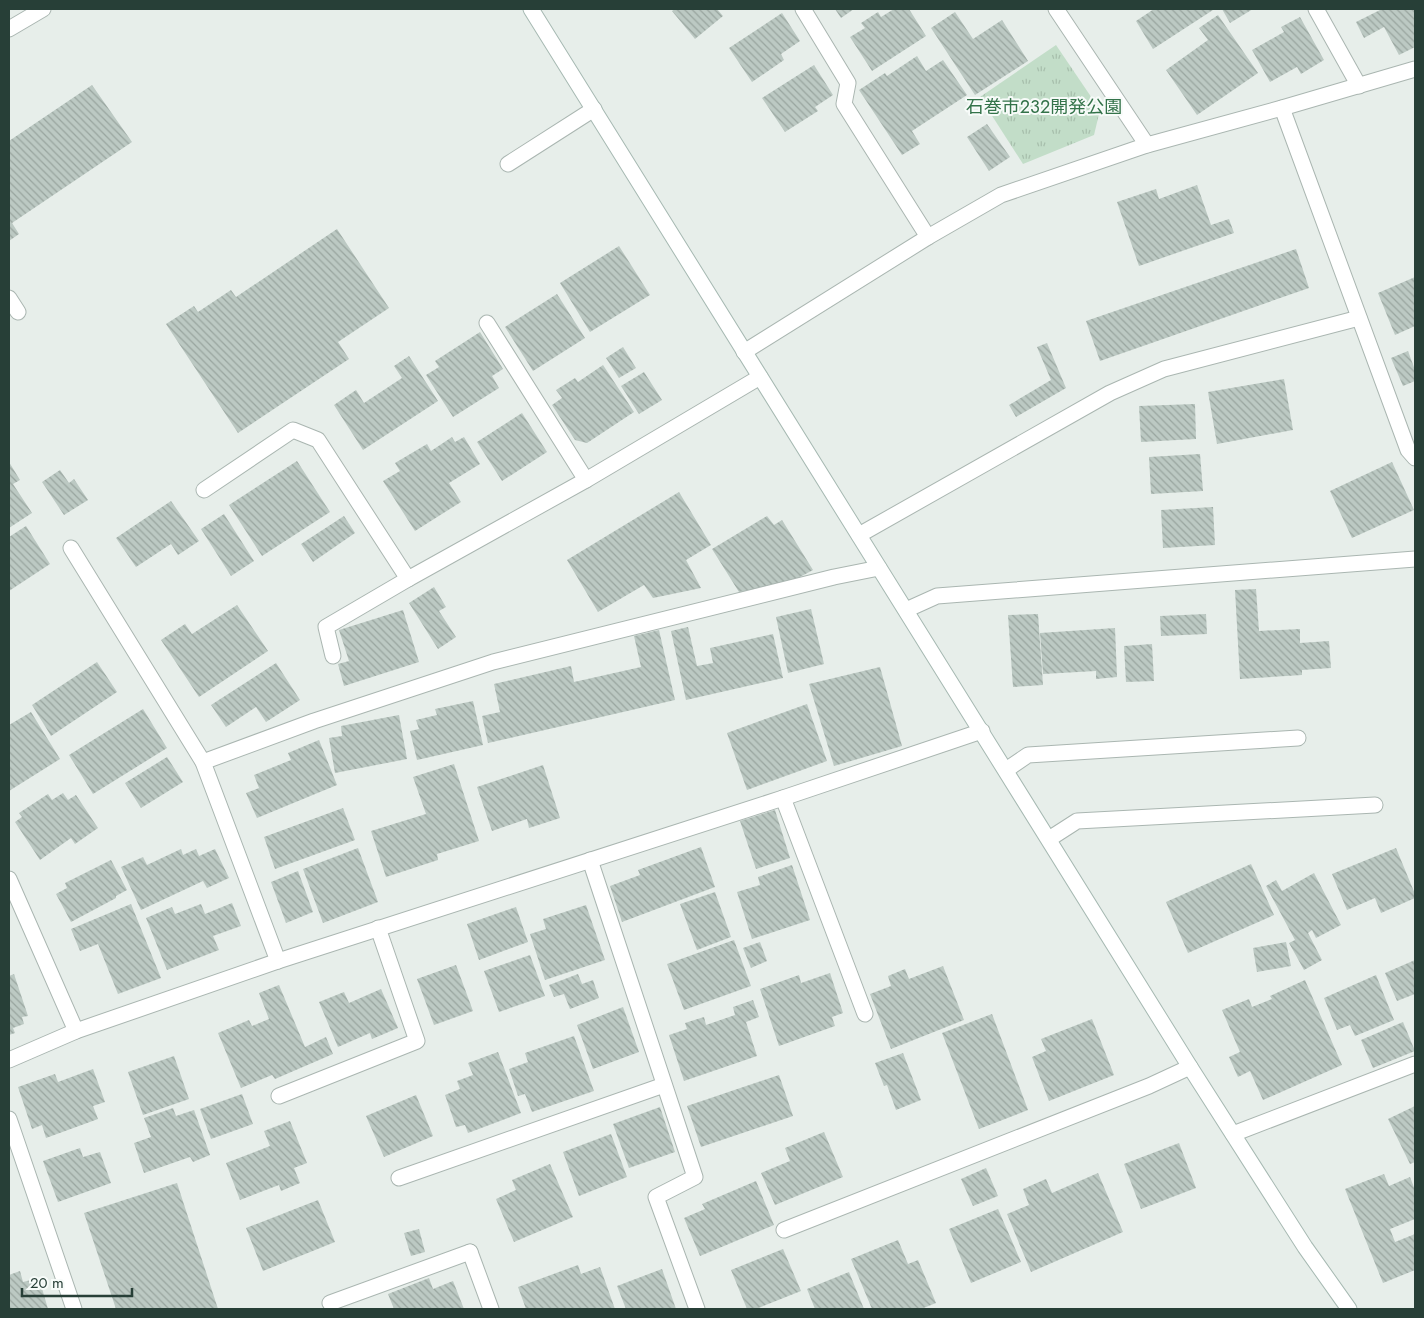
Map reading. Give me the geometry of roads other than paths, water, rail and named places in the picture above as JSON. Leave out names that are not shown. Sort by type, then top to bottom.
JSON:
[{"type":"street","points":[[9,29],[42,9]]},
{"type":"street","points":[[531,9],[1190,1067],[1305,1247],[1349,1309]]},
{"type":"street","points":[[803,9],[848,83],[844,104],[928,237]]},
{"type":"street","points":[[1056,9],[1147,145]]},
{"type":"street","points":[[1316,9],[1360,86]]},
{"type":"street","points":[[744,352],[928,237],[1001,195],[1147,145],[1415,69]]},
{"type":"street","points":[[1282,108],[1408,450],[1415,458]]},
{"type":"street","points":[[508,164],[594,110]]},
{"type":"street","points":[[9,298],[18,312]]},
{"type":"street","points":[[859,535],[1110,393],[1164,369],[1359,318]]},
{"type":"street","points":[[487,323],[586,480]]},
{"type":"street","points":[[333,656],[326,627],[586,480],[760,377]]},
{"type":"street","points":[[204,490],[293,430],[318,440],[408,579]]},
{"type":"street","points":[[71,548],[203,762],[278,961]]},
{"type":"street","points":[[906,610],[936,596],[1415,559]]},
{"type":"street","points":[[203,762],[314,721],[494,662],[834,577],[879,568]]},
{"type":"street","points":[[9,1060],[76,1031],[278,961],[783,798],[982,731]]},
{"type":"street","points":[[1006,770],[1028,756],[1298,738]]},
{"type":"street","points":[[783,798],[864,1014]]},
{"type":"street","points":[[1049,839],[1077,821],[1375,805]]},
{"type":"street","points":[[590,860],[694,1177],[656,1197],[697,1309]]},
{"type":"street","points":[[9,879],[76,1031]]},
{"type":"street","points":[[279,1096],[417,1041],[378,928]]},
{"type":"street","points":[[1233,1134],[1415,1064]]},
{"type":"street","points":[[784,1230],[1149,1086],[1190,1067]]},
{"type":"street","points":[[399,1178],[664,1085]]},
{"type":"street","points":[[9,1119],[74,1309]]},
{"type":"street","points":[[330,1303],[470,1252],[491,1309]]},
{"type":"park label","name":"石巻市232開発公園","points":[[1044,107]]}]
